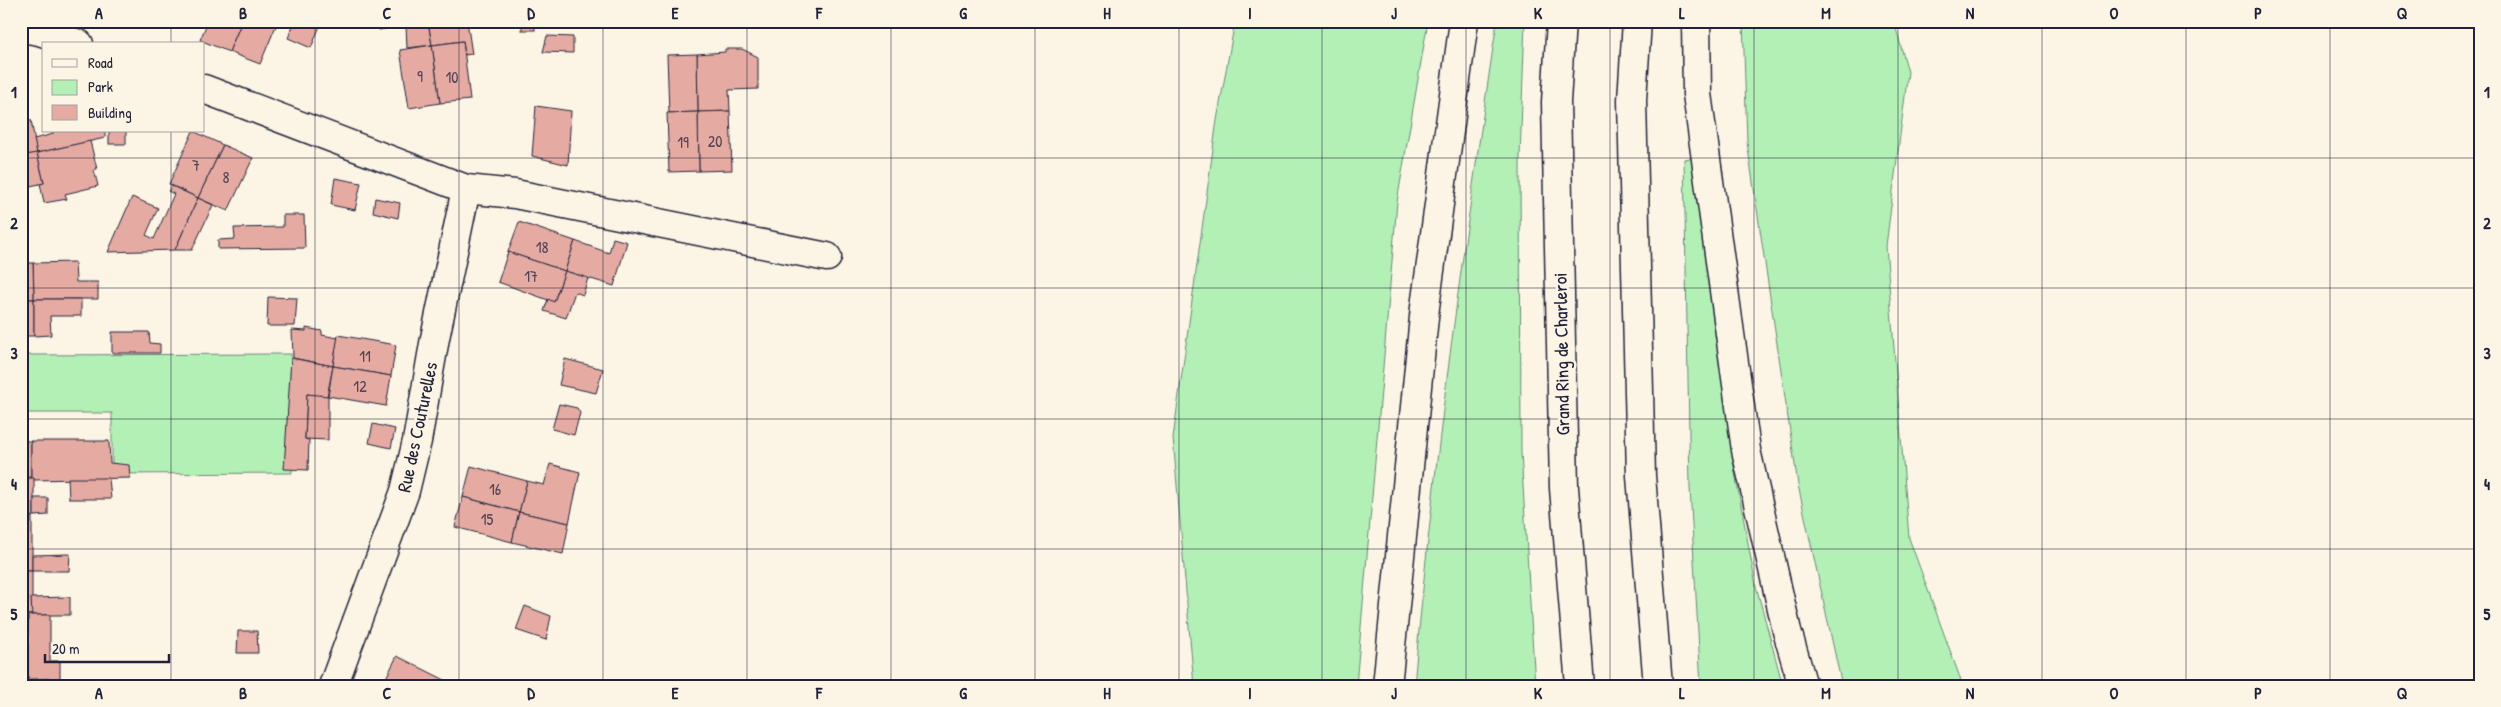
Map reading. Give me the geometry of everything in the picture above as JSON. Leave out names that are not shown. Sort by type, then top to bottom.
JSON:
[{"type":"main road","points":[[1387,686],[1425,307],[1464,21]]},
{"type":"main road","name":"Grand Ring de Charleroi","points":[[1562,21],[1556,102],[1564,488],[1580,686]]},
{"type":"main road","points":[[1637,21],[1632,100],[1641,476],[1658,686]]},
{"type":"main road","points":[[1696,21],[1697,94],[1746,450],[1787,631],[1803,686]]},
{"type":"main road","points":[[21,28],[38,31],[73,42]]},
{"type":"main road","points":[[205,89],[466,188],[515,194],[827,257]]},
{"type":"main road","name":"Rue des Couturelles","points":[[333,686],[404,491],[417,441],[434,338],[466,188]]},
{"type":"green space","points":[[1235,21],[1428,21],[1397,202],[1356,686],[1194,686],[1173,438],[1217,120]]},
{"type":"green space","points":[[1497,21],[1525,21],[1520,157],[1521,452],[1535,686],[1414,686],[1430,519],[1450,353]]},
{"type":"green space","points":[[1743,21],[1894,21],[1908,72],[1886,246],[1909,538],[1963,686],[1842,686],[1798,485],[1747,142]]},
{"type":"green space","points":[[1693,158],[1735,473],[1756,586],[1783,686],[1701,686],[1690,488],[1684,159]]},
{"type":"green space","points":[[291,354],[292,473],[112,474],[112,413],[21,413],[21,355]]},
{"type":"building","points":[[208,21],[242,21],[229,52],[200,40]]},
{"type":"building","points":[[242,21],[278,21],[260,64],[229,52]]},
{"type":"building","points":[[295,21],[322,21],[311,48],[288,38]]},
{"type":"building","points":[[378,21],[394,21],[395,27],[379,30]]},
{"type":"building","points":[[413,21],[428,21],[432,45],[407,48],[406,26],[413,25]]},
{"type":"building","points":[[428,21],[467,21],[472,54],[465,55],[463,41],[432,45]]},
{"type":"building","points":[[522,21],[535,21],[535,30],[522,30]]},
{"type":"building","points":[[547,36],[573,37],[573,53],[543,52]]},
{"type":"building","points":[[463,41],[470,100],[440,103],[432,45]]},
{"type":"building","points":[[432,45],[440,103],[409,108],[400,50]]},
{"type":"building","points":[[725,49],[742,49],[758,57],[758,89],[729,90],[730,111],[698,112],[697,54],[725,52]]},
{"type":"building","points":[[697,54],[698,112],[669,113],[667,55]]},
{"type":"building","points":[[536,106],[571,111],[568,165],[532,156]]},
{"type":"building","points":[[730,111],[732,170],[699,171],[698,112]]},
{"type":"building","points":[[698,112],[699,171],[669,172],[667,113]]},
{"type":"building","points":[[31,120],[37,153],[21,156],[21,122]]},
{"type":"building","points":[[53,132],[105,132],[105,138],[37,153],[34,139],[53,134]]},
{"type":"building","points":[[109,132],[126,132],[126,144],[109,144]]},
{"type":"building","points":[[193,132],[223,145],[198,198],[169,184]]},
{"type":"building","points":[[90,141],[97,169],[94,170],[98,186],[65,194],[67,199],[44,203],[40,183],[44,183],[37,153]]},
{"type":"building","points":[[223,145],[253,158],[228,211],[198,198]]},
{"type":"building","points":[[37,153],[44,183],[21,188],[21,156]]},
{"type":"building","points":[[335,178],[361,183],[355,210],[331,205]]},
{"type":"building","points":[[172,186],[198,198],[175,250],[108,252],[132,197],[158,208],[146,235],[154,239],[174,194],[168,191]]},
{"type":"building","points":[[198,198],[213,205],[192,250],[175,250]]},
{"type":"building","points":[[375,198],[400,203],[398,218],[373,212]]},
{"type":"building","points":[[283,215],[304,215],[305,248],[218,249],[218,240],[235,239],[234,228],[283,227]]},
{"type":"building","points":[[519,222],[575,241],[565,271],[508,252]]},
{"type":"building","points":[[613,238],[627,242],[614,286],[565,271],[575,241],[609,253]]},
{"type":"building","points":[[508,252],[565,271],[554,302],[498,282]]},
{"type":"building","points":[[75,262],[76,282],[98,282],[98,299],[34,299],[33,263]]},
{"type":"building","points":[[21,263],[33,263],[34,299],[21,299]]},
{"type":"building","points":[[565,271],[588,278],[583,295],[575,292],[566,318],[544,311],[548,299],[554,302]]},
{"type":"building","points":[[268,297],[297,298],[295,326],[267,326]]},
{"type":"building","points":[[21,299],[34,299],[34,336],[21,336]]},
{"type":"building","points":[[34,299],[81,299],[81,316],[50,316],[51,335],[34,336]]},
{"type":"building","points":[[306,328],[322,331],[322,335],[338,338],[333,366],[293,358],[292,330],[306,331]]},
{"type":"building","points":[[112,332],[149,332],[150,343],[160,344],[160,353],[112,353]]},
{"type":"building","points":[[338,335],[396,345],[391,376],[333,366]]},
{"type":"building","points":[[291,358],[333,366],[327,397],[307,394],[305,439],[309,440],[308,470],[284,469]]},
{"type":"building","points":[[565,359],[603,369],[596,393],[559,385]]},
{"type":"building","points":[[333,366],[391,376],[386,406],[328,396]]},
{"type":"building","points":[[307,394],[328,396],[328,440],[305,439]]},
{"type":"building","points":[[559,404],[577,408],[580,413],[574,435],[552,429]]},
{"type":"building","points":[[373,424],[395,429],[391,448],[369,443]]},
{"type":"building","points":[[21,441],[31,441],[31,477],[21,478]]},
{"type":"building","points":[[31,441],[109,441],[110,463],[129,465],[130,478],[34,480],[31,477]]},
{"type":"building","points":[[550,464],[580,472],[569,523],[519,512],[527,481],[544,485]]},
{"type":"building","points":[[471,466],[527,481],[519,512],[463,497]]},
{"type":"building","points":[[21,478],[34,478],[34,516],[21,517]]},
{"type":"building","points":[[68,478],[109,478],[111,499],[69,499]]},
{"type":"building","points":[[463,497],[519,512],[512,542],[455,527]]},
{"type":"building","points":[[34,498],[48,498],[48,515],[34,516]]},
{"type":"building","points":[[519,512],[569,523],[563,554],[512,542]]},
{"type":"building","points":[[21,517],[32,517],[32,571],[21,571]]},
{"type":"building","points":[[70,554],[69,571],[32,571],[32,555]]},
{"type":"building","points":[[21,571],[32,571],[32,615],[21,615]]},
{"type":"building","points":[[70,597],[70,615],[32,615],[31,598]]},
{"type":"building","points":[[525,606],[551,616],[546,640],[516,630]]},
{"type":"building","points":[[21,615],[28,615],[28,677],[21,677]]},
{"type":"building","points":[[28,615],[50,615],[50,661],[60,661],[60,678],[28,679]]},
{"type":"building","points":[[238,631],[257,631],[258,653],[237,653]]},
{"type":"building","points":[[397,656],[449,682],[447,686],[383,684]]},
{"type":"building","points":[[21,677],[28,677],[28,686],[21,686]]}]
